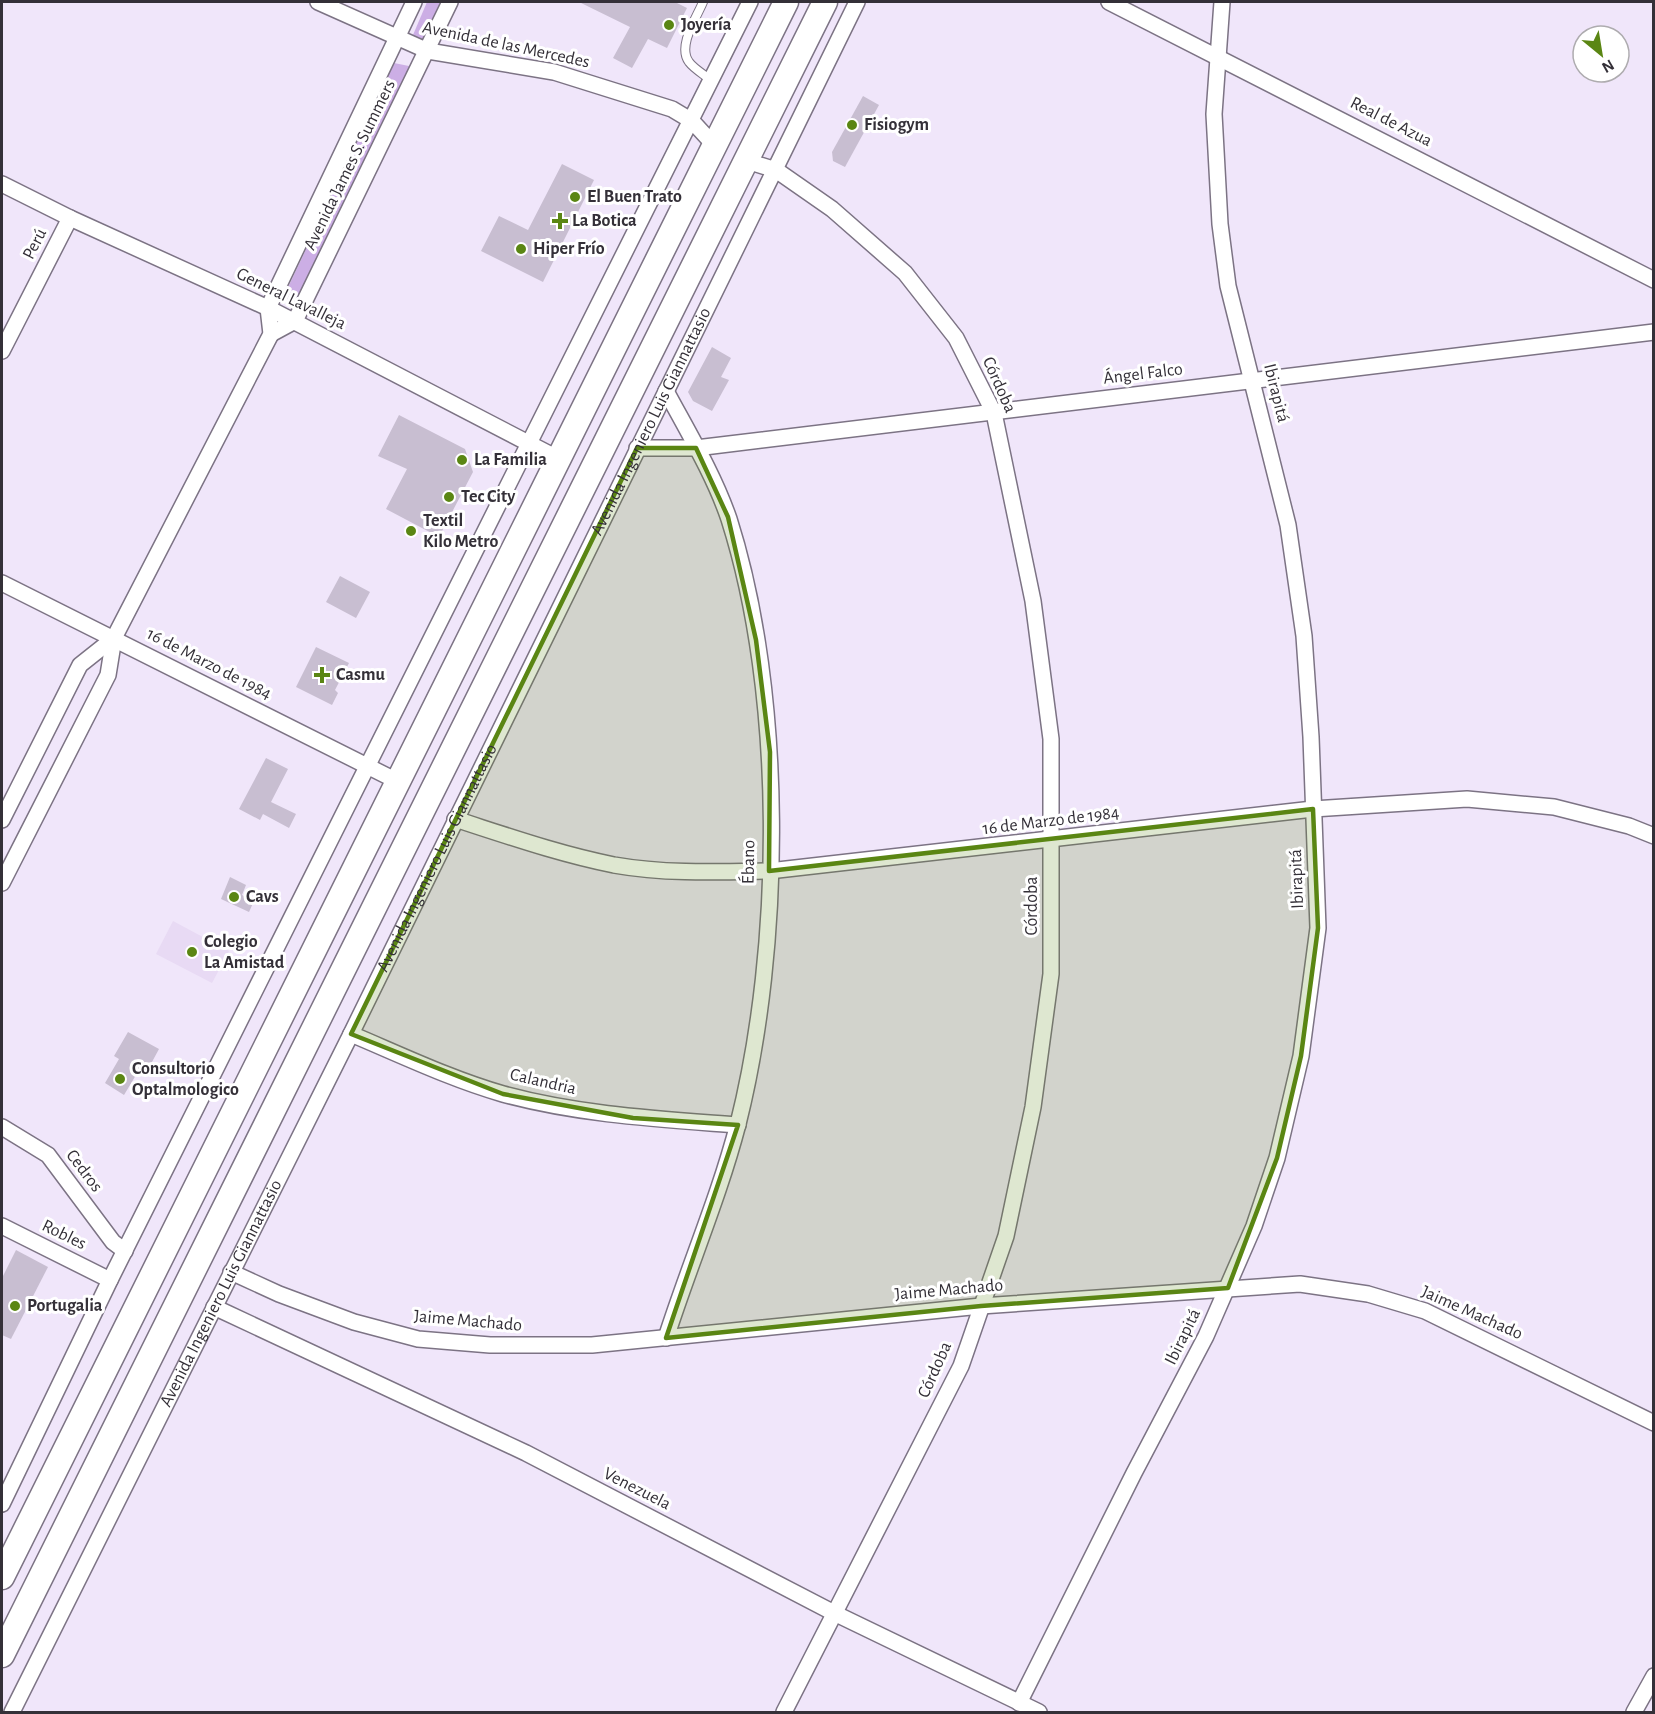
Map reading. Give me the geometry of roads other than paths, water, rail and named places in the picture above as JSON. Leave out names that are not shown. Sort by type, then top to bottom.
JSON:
[{"type":"main road","points":[[2,1577],[786,2]]},
{"type":"main road","name":"Avenida Ingeniero Luis Giannattasio","points":[[2,1655],[825,2]]},
{"type":"street","name":"Avenida de las Mercedes","points":[[318,2],[428,51],[554,72],[672,109],[692,121],[714,145]]},
{"type":"street","name":"Avenida James S. Summers","points":[[268,308],[414,2]]},
{"type":"street","name":"Avenida James S. Summers","points":[[295,321],[450,2]]},
{"type":"street","points":[[2,1504],[124,1251],[530,445],[750,2]]},
{"type":"street","name":"Avenida Ingeniero Luis Giannattasio","points":[[12,1713],[351,1034],[857,2]]},
{"type":"street","name":"Real de Azua","points":[[1109,2],[1216,54],[1653,280]]},
{"type":"street","name":"Ibirapitá","points":[[1019,1703],[1228,1288],[1254,1226],[1277,1158],[1301,1056],[1318,928],[1311,737],[1303,625],[1288,525],[1228,286],[1220,224],[1214,114],[1216,54],[1222,2]]},
{"type":"street","name":"Córdoba","points":[[747,161],[776,170],[832,209],[905,273],[956,338],[994,413],[1033,601],[1051,739],[1051,974],[1033,1107],[1006,1236],[962,1366],[784,1713]]},
{"type":"street","name":"General Lavalleja","points":[[2,183],[70,218],[295,321],[559,459]]},
{"type":"street","name":"Perú","points":[[2,351],[70,218]]},
{"type":"street","points":[[2,883],[108,675],[114,638],[271,334],[268,308]]},
{"type":"street","points":[[271,334],[295,321]]},
{"type":"street","name":"Ángel Falco","points":[[637,448],[696,448],[1653,332]]},
{"type":"street","name":"Ébano","points":[[666,391],[728,517],[744,573],[756,640],[770,752],[769,872],[762,987],[738,1125],[709,1220],[666,1338]]},
{"type":"street","name":"16 de Marzo de 1984","points":[[2,583],[399,782]]},
{"type":"street","points":[[2,820],[80,665],[114,638]]},
{"type":"street","name":"16 de Marzo de 1984","points":[[455,819],[551,851],[616,865],[680,872],[769,872],[1313,809],[1467,799],[1554,807],[1629,826],[1653,836]]},
{"type":"street","name":"Calandria","points":[[351,1034],[445,1075],[513,1096],[565,1108],[633,1118],[738,1125]]},
{"type":"street","name":"Cedros","points":[[2,1127],[48,1155],[113,1242],[124,1251]]},
{"type":"street","name":"Robles","points":[[2,1226],[110,1280]]},
{"type":"street","name":"Jaime Machado","points":[[231,1272],[279,1294],[354,1322],[418,1339],[513,1345],[592,1345],[981,1306],[1300,1284],[1368,1294],[1425,1311],[1653,1423]]},
{"type":"street","name":"Venezuela","points":[[214,1307],[526,1454],[834,1613],[1039,1713]]},
{"type":"street","points":[[1635,1713],[1653,1676]]},
{"type":"lane","points":[[703,2],[686,44],[686,54],[689,62],[712,81]]},
{"type":"place","name":"Joyería","points":[[669,25]]},
{"type":"place","name":"Fisiogym","points":[[852,125]]},
{"type":"place","name":"El Buen Trato","points":[[575,197]]},
{"type":"place","name":"La Botica","points":[[560,221]]},
{"type":"place","name":"Hiper Frío","points":[[521,249]]},
{"type":"place","name":"La Familia","points":[[462,460]]},
{"type":"place","name":"Tec City","points":[[449,497]]},
{"type":"place","name":"Textil Kilo Metro","points":[[411,531]]},
{"type":"place","name":"Casmu","points":[[322,675]]},
{"type":"place","name":"Cavs","points":[[234,897]]},
{"type":"place","name":"Colegio La Amistad","points":[[192,952]]},
{"type":"place","name":"Consultorio Optalmologico","points":[[120,1079]]},
{"type":"place","name":"Portugalia","points":[[15,1306]]}]
